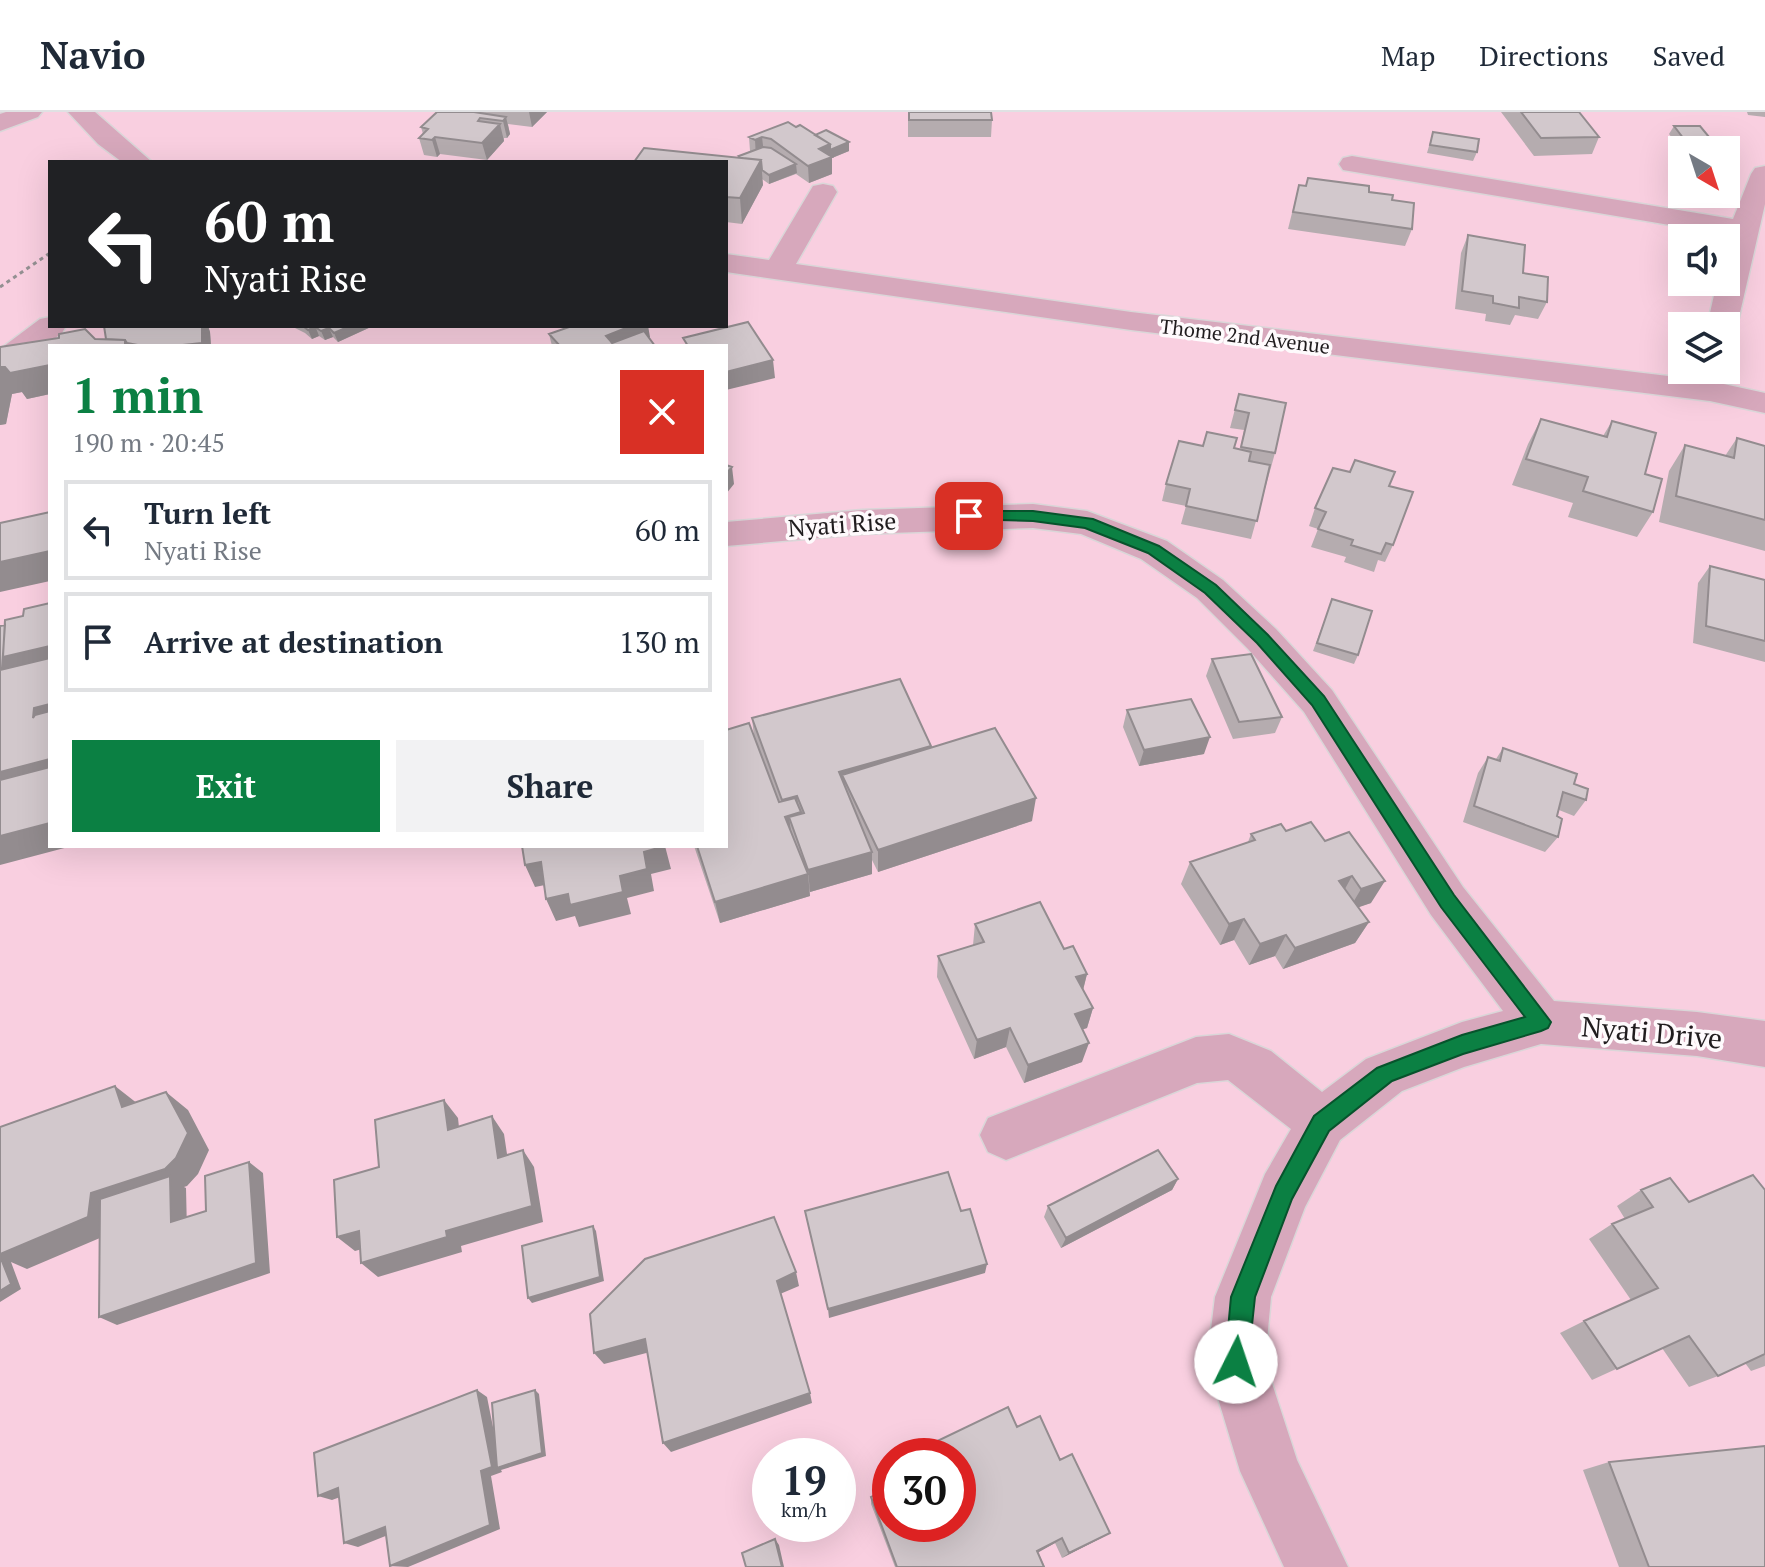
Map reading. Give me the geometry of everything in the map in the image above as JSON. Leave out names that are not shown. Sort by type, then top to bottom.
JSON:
[{"type":"street","points":[[0,123],[29,112]]},
{"type":"street","points":[[81,112],[107,138],[136,160]]},
{"type":"street","points":[[1352,164],[1744,229]]},
{"type":"street","points":[[1725,312],[1749,208],[1765,174]]},
{"type":"street","points":[[778,270],[823,192]]},
{"type":"street","name":"Thome 2nd Avenue","points":[[728,263],[1131,321],[1668,376]]},
{"type":"street","points":[[0,364],[48,328]]},
{"type":"street","name":"Thome 2nd Avenue","points":[[1721,384],[1765,403]]},
{"type":"street","name":"Nyati Rise","points":[[728,534],[862,522],[1033,516],[1087,523],[1154,550],[1210,589],[1262,639],[1318,701],[1447,901],[1541,1022]]},
{"type":"street","name":"Nyati Drive","points":[[1317,1567],[1270,1471],[1236,1362],[1243,1297],[1284,1193],[1322,1123],[1384,1075],[1462,1045],[1541,1022],[1697,1034],[1765,1044]]},
{"type":"street","points":[[1006,1135],[1176,1065],[1215,1057],[1243,1060],[1322,1123]]},
{"type":"path","points":[[0,287],[48,254]]},
{"type":"shaded area","points":[[0,112],[1765,112],[1765,1567],[0,1567]]},
{"type":"building","points":[[437,112],[474,112],[506,117],[503,121],[480,118],[478,121],[500,124],[482,143],[419,138],[428,129],[421,127]]},
{"type":"building","points":[[909,112],[991,112],[992,120],[909,120]]},
{"type":"building","points":[[1521,112],[1579,112],[1599,137],[1541,138]]},
{"type":"building","points":[[788,122],[796,127],[800,125],[830,144],[819,149],[832,157],[808,166],[771,139],[762,137],[755,140],[749,137]]},
{"type":"building","points":[[1674,126],[1700,126],[1708,136],[1682,136]]},
{"type":"building","points":[[826,130],[849,142],[830,150],[830,144],[815,135]]},
{"type":"building","points":[[1433,132],[1479,139],[1477,152],[1430,145]]},
{"type":"building","points":[[763,147],[771,148],[796,164],[769,175],[762,170],[761,160],[739,156]]},
{"type":"building","points":[[644,148],[761,160],[740,198],[728,197],[728,160],[635,160]]},
{"type":"building","points":[[1308,178],[1369,186],[1369,192],[1393,195],[1392,200],[1414,203],[1412,229],[1293,212],[1299,185],[1306,186]]},
{"type":"building","points":[[1468,235],[1525,245],[1523,273],[1548,277],[1547,302],[1519,297],[1519,308],[1493,303],[1493,296],[1462,291]]},
{"type":"building","points":[[748,322],[773,360],[728,371],[728,344],[687,344],[683,338]]},
{"type":"building","points":[[104,328],[202,328],[202,343],[132,344],[125,340],[106,339]]},
{"type":"building","points":[[329,328],[345,328],[334,333]]},
{"type":"building","points":[[566,328],[626,328],[606,336],[613,344],[558,344],[549,334]]},
{"type":"building","points":[[85,329],[95,339],[125,340],[125,344],[48,344],[48,365],[10,373],[5,367],[0,367],[0,347],[59,338],[59,334]]},
{"type":"building","points":[[644,331],[654,344],[613,344]]},
{"type":"building","points":[[1239,394],[1286,403],[1275,453],[1241,447],[1249,413],[1235,410]]},
{"type":"building","points":[[1541,419],[1607,437],[1612,421],[1656,433],[1645,474],[1662,479],[1653,512],[1583,491],[1588,477],[1526,459]]},
{"type":"building","points":[[1207,432],[1237,438],[1234,448],[1251,452],[1249,461],[1270,465],[1257,521],[1186,506],[1190,489],[1166,484],[1179,441],[1203,446]]},
{"type":"building","points":[[1737,438],[1765,446],[1765,520],[1676,496],[1685,445],[1734,458]]},
{"type":"building","points":[[1355,460],[1395,472],[1389,486],[1413,492],[1393,545],[1386,543],[1381,554],[1351,545],[1353,540],[1318,529],[1326,512],[1315,508],[1333,468],[1350,472]]},
{"type":"building","points":[[48,512],[48,551],[0,562],[0,523]]},
{"type":"building","points":[[1710,566],[1765,580],[1765,641],[1706,626]]},
{"type":"building","points":[[1332,599],[1372,611],[1358,655],[1317,643]]},
{"type":"building","points":[[48,603],[48,646],[3,657],[5,620],[23,616],[24,609]]},
{"type":"building","points":[[5,625],[2,668],[0,669],[0,626]]},
{"type":"building","points":[[1251,654],[1282,717],[1239,722],[1212,659]]},
{"type":"building","points":[[48,658],[48,704],[34,708],[33,718],[48,712],[48,760],[0,772],[0,670]]},
{"type":"building","points":[[900,679],[931,746],[839,772],[872,852],[808,870],[789,817],[804,813],[797,796],[782,800],[752,718]]},
{"type":"building","points":[[1191,699],[1210,737],[1144,750],[1127,710]]},
{"type":"building","points":[[749,723],[779,802],[795,798],[801,812],[785,817],[808,874],[715,902],[698,848],[728,848],[728,729]]},
{"type":"building","points":[[995,728],[1036,798],[878,850],[842,775]]},
{"type":"building","points":[[1503,748],[1577,774],[1574,784],[1588,789],[1586,800],[1563,792],[1557,816],[1562,819],[1558,837],[1474,806],[1488,757],[1500,761]]},
{"type":"building","points":[[48,768],[48,824],[0,836],[0,780]]},
{"type":"building","points":[[1311,822],[1325,841],[1349,832],[1385,881],[1361,889],[1352,876],[1339,881],[1369,922],[1295,948],[1286,935],[1260,944],[1244,919],[1229,924],[1190,862],[1255,840],[1251,834],[1281,824],[1286,831]]},
{"type":"building","points":[[522,848],[658,848],[644,852],[647,869],[620,876],[623,892],[570,905],[568,894],[546,899],[541,862],[525,865]]},
{"type":"building","points":[[1040,902],[1064,949],[1073,946],[1087,974],[1076,977],[1093,1008],[1075,1014],[1089,1043],[1028,1065],[1010,1028],[977,1040],[938,956],[984,942],[975,924]]},
{"type":"building","points":[[115,1086],[122,1107],[166,1092],[188,1133],[176,1158],[165,1169],[91,1193],[88,1217],[0,1254],[0,1127]]},
{"type":"building","points":[[444,1100],[448,1130],[492,1116],[498,1158],[523,1150],[532,1206],[446,1231],[447,1237],[361,1263],[359,1231],[337,1237],[334,1180],[379,1167],[375,1120]]},
{"type":"building","points":[[1158,1150],[1178,1179],[1066,1238],[1048,1206]]},
{"type":"building","points":[[249,1162],[256,1263],[99,1317],[100,1199],[170,1176],[171,1222],[206,1211],[205,1176]]},
{"type":"building","points":[[948,1172],[961,1211],[970,1209],[987,1264],[828,1309],[805,1211]]},
{"type":"building","points":[[1753,1175],[1765,1190],[1765,1354],[1718,1376],[1689,1336],[1617,1369],[1584,1321],[1658,1288],[1612,1224],[1653,1207],[1641,1190],[1670,1178],[1689,1202]]},
{"type":"building","points":[[774,1217],[796,1272],[777,1281],[810,1393],[663,1443],[645,1339],[594,1353],[590,1314],[645,1259]]},
{"type":"building","points":[[593,1226],[600,1277],[528,1298],[522,1246]]},
{"type":"building","points":[[0,1256],[11,1284],[0,1291]]},
{"type":"building","points":[[477,1390],[492,1467],[481,1471],[490,1525],[390,1566],[385,1527],[344,1543],[338,1488],[318,1496],[314,1453]]},
{"type":"building","points":[[535,1390],[542,1453],[497,1468],[492,1403]]},
{"type":"building","points":[[1008,1407],[1017,1427],[1040,1416],[1060,1460],[1072,1454],[1110,1533],[1069,1553],[1062,1538],[1037,1551],[1044,1567],[897,1567],[888,1542],[976,1542],[976,1438],[944,1438]]},
{"type":"building","points":[[1765,1446],[1765,1567],[1649,1567],[1609,1462]]},
{"type":"building","points":[[768,1542],[776,1542],[782,1567],[746,1567],[742,1553]]},
{"type":"route","points":[[969,516],[1033,516],[1087,523],[1154,550],[1210,589],[1262,639],[1318,701],[1447,901],[1541,1022],[1462,1045],[1384,1075],[1322,1123],[1284,1193],[1243,1297],[1236,1362]]}]
